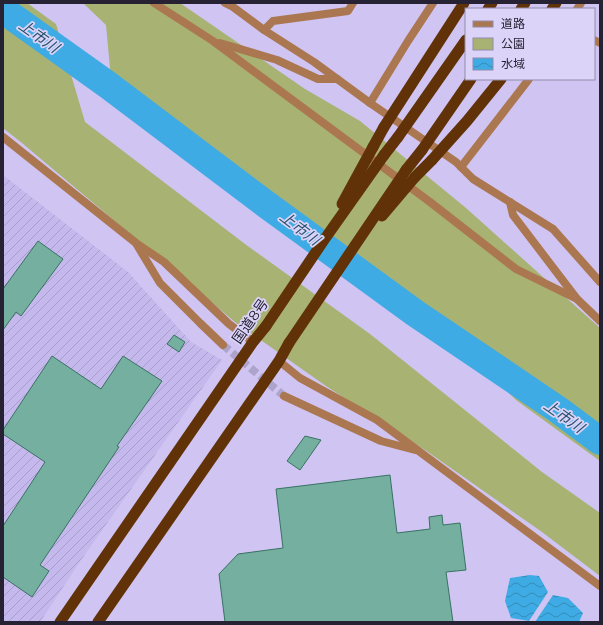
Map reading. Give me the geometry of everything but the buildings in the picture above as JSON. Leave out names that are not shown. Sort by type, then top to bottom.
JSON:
[{"type":"highway","points":[[324,240],[384,127],[464,3]]},
{"type":"highway","name":"国道8号","points":[[60,622],[324,240],[465,41]]},
{"type":"highway","points":[[98,622],[279,362],[289,343],[346,257],[406,170],[422,150],[471,80]]},
{"type":"highway","points":[[346,257],[415,177],[467,121],[500,80]]},
{"type":"street","points":[[154,3],[213,41],[430,202],[516,269],[576,299]]},
{"type":"street","points":[[225,3],[314,62],[370,104],[456,162],[473,179],[553,229],[600,282]]},
{"type":"street","points":[[264,30],[272,21],[348,11],[353,3]]},
{"type":"street","points":[[370,104],[433,3]]},
{"type":"street","points":[[213,41],[277,60],[318,79],[337,79]]},
{"type":"street","points":[[461,167],[528,80]]},
{"type":"street","points":[[3,137],[136,243],[164,262],[229,324],[253,342]]},
{"type":"street","points":[[510,202],[513,215],[576,299],[600,321]]},
{"type":"street","points":[[136,243],[160,283],[223,345]]},
{"type":"street","points":[[279,362],[300,378],[377,420],[600,586]]},
{"type":"street","points":[[284,396],[381,441],[419,451]]},
{"type":"shaded area","points":[[3,175],[128,272],[191,342],[222,360],[79,563],[40,622],[3,622]]},
{"type":"green space","points":[[3,3],[27,3],[56,24],[85,122],[245,244],[370,334],[542,472],[600,513],[600,576],[542,532],[428,452],[326,386],[235,322],[3,128]]},
{"type":"green space","points":[[83,3],[180,3],[305,89],[360,121],[466,208],[600,328],[600,461],[516,400],[408,291],[280,221],[111,79],[106,25]]},
{"type":"water","points":[[530,575],[539,576],[548,592],[529,621],[511,618],[505,601],[510,578]]},
{"type":"water","points":[[553,595],[568,598],[583,613],[579,622],[535,622]]},
{"type":"waterway","name":"上市川","points":[[3,10],[108,85],[267,205],[415,313],[557,409],[600,441]]},
{"type":"tunnel","points":[[223,345],[284,396]]}]
